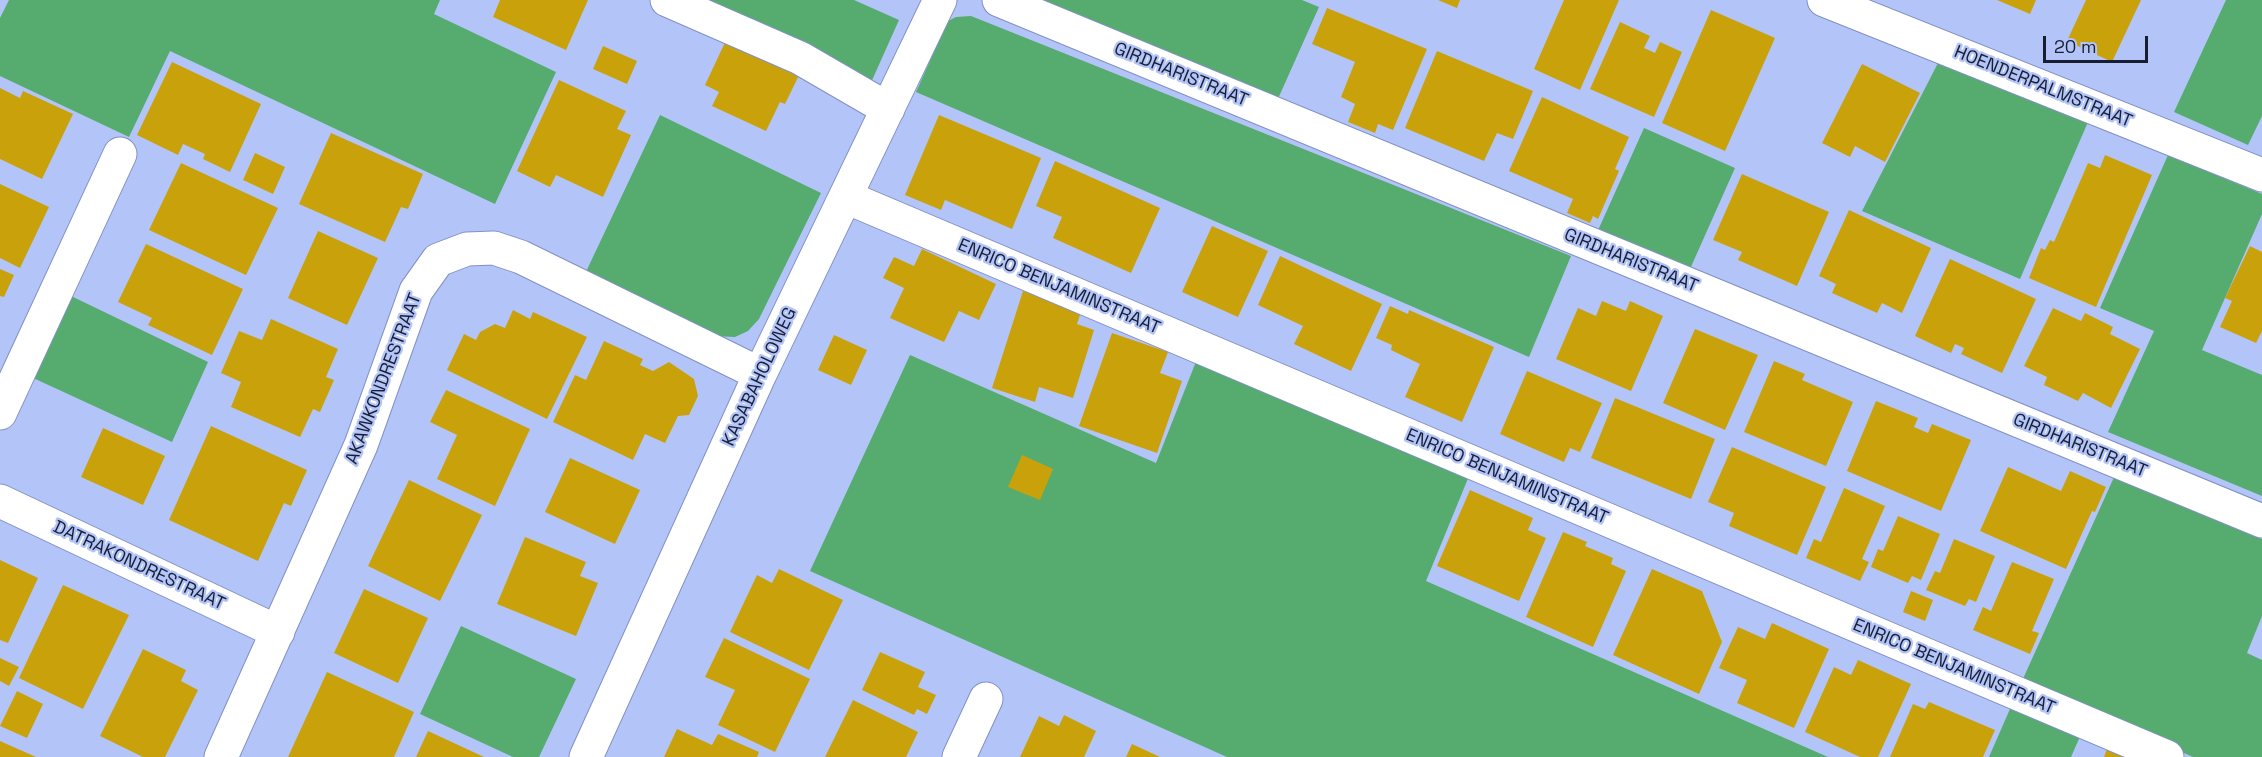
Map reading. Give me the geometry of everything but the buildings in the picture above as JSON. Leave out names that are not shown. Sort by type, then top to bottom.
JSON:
[{"type":"street","points":[[667,0],[800,58],[888,109]]},
{"type":"street","name":"KASABAHOLOWEG","points":[[586,757],[760,374],[940,0]]},
{"type":"street","name":"GIRDHARISTRAAT","points":[[999,0],[2262,521]]},
{"type":"street","name":"HOENDERPALMSTRAAT","points":[[1824,0],[2262,175]]},
{"type":"street","points":[[0,412],[120,154]]},
{"type":"street","name":"ENRICO BENJAMINSTRAAT","points":[[846,197],[2168,757]]},
{"type":"street","name":"AKAWKONDRESTRAAT","points":[[221,757],[361,445],[416,291],[438,260],[467,249],[494,248],[512,254],[760,374]]},
{"type":"street","name":"DATRAKONDRESTRAAT","points":[[0,501],[279,632]]},
{"type":"street","points":[[959,757],[986,699]]},
{"type":"green space","points":[[9,0],[440,0],[434,14],[556,72],[495,204],[170,51],[129,137],[0,76],[0,18]]},
{"type":"green space","points":[[685,0],[854,0],[899,20],[869,87]]},
{"type":"green space","points":[[1034,0],[1302,0],[1319,7],[1277,101]]},
{"type":"green space","points":[[2226,0],[2262,0],[2262,116],[2248,145],[2174,112]]},
{"type":"green space","points":[[971,16],[1571,256],[1529,357],[916,92],[948,21],[956,17]]},
{"type":"green space","points":[[1938,63],[2088,122],[2020,279],[1862,211]]},
{"type":"green space","points":[[660,115],[821,193],[759,319],[748,331],[735,337],[710,336],[584,276]]},
{"type":"green space","points":[[1644,128],[1735,168],[1686,278],[1595,237]]},
{"type":"green space","points":[[2168,155],[2262,194],[2262,214],[2202,350],[2262,375],[2262,496],[2108,432],[2154,331],[2100,308]]},
{"type":"green space","points":[[69,295],[208,362],[172,442],[31,377]]},
{"type":"green space","points":[[910,355],[1156,463],[1197,359],[1469,476],[1426,581],[1828,757],[1227,757],[810,571]]},
{"type":"green space","points":[[2115,475],[2262,539],[2262,616],[2247,653],[2262,660],[2262,757],[2193,757],[2022,681]]},
{"type":"green space","points":[[461,626],[576,679],[539,757],[513,757],[420,714]]},
{"type":"green space","points":[[2013,702],[2082,732],[2071,757],[1989,757]]}]
